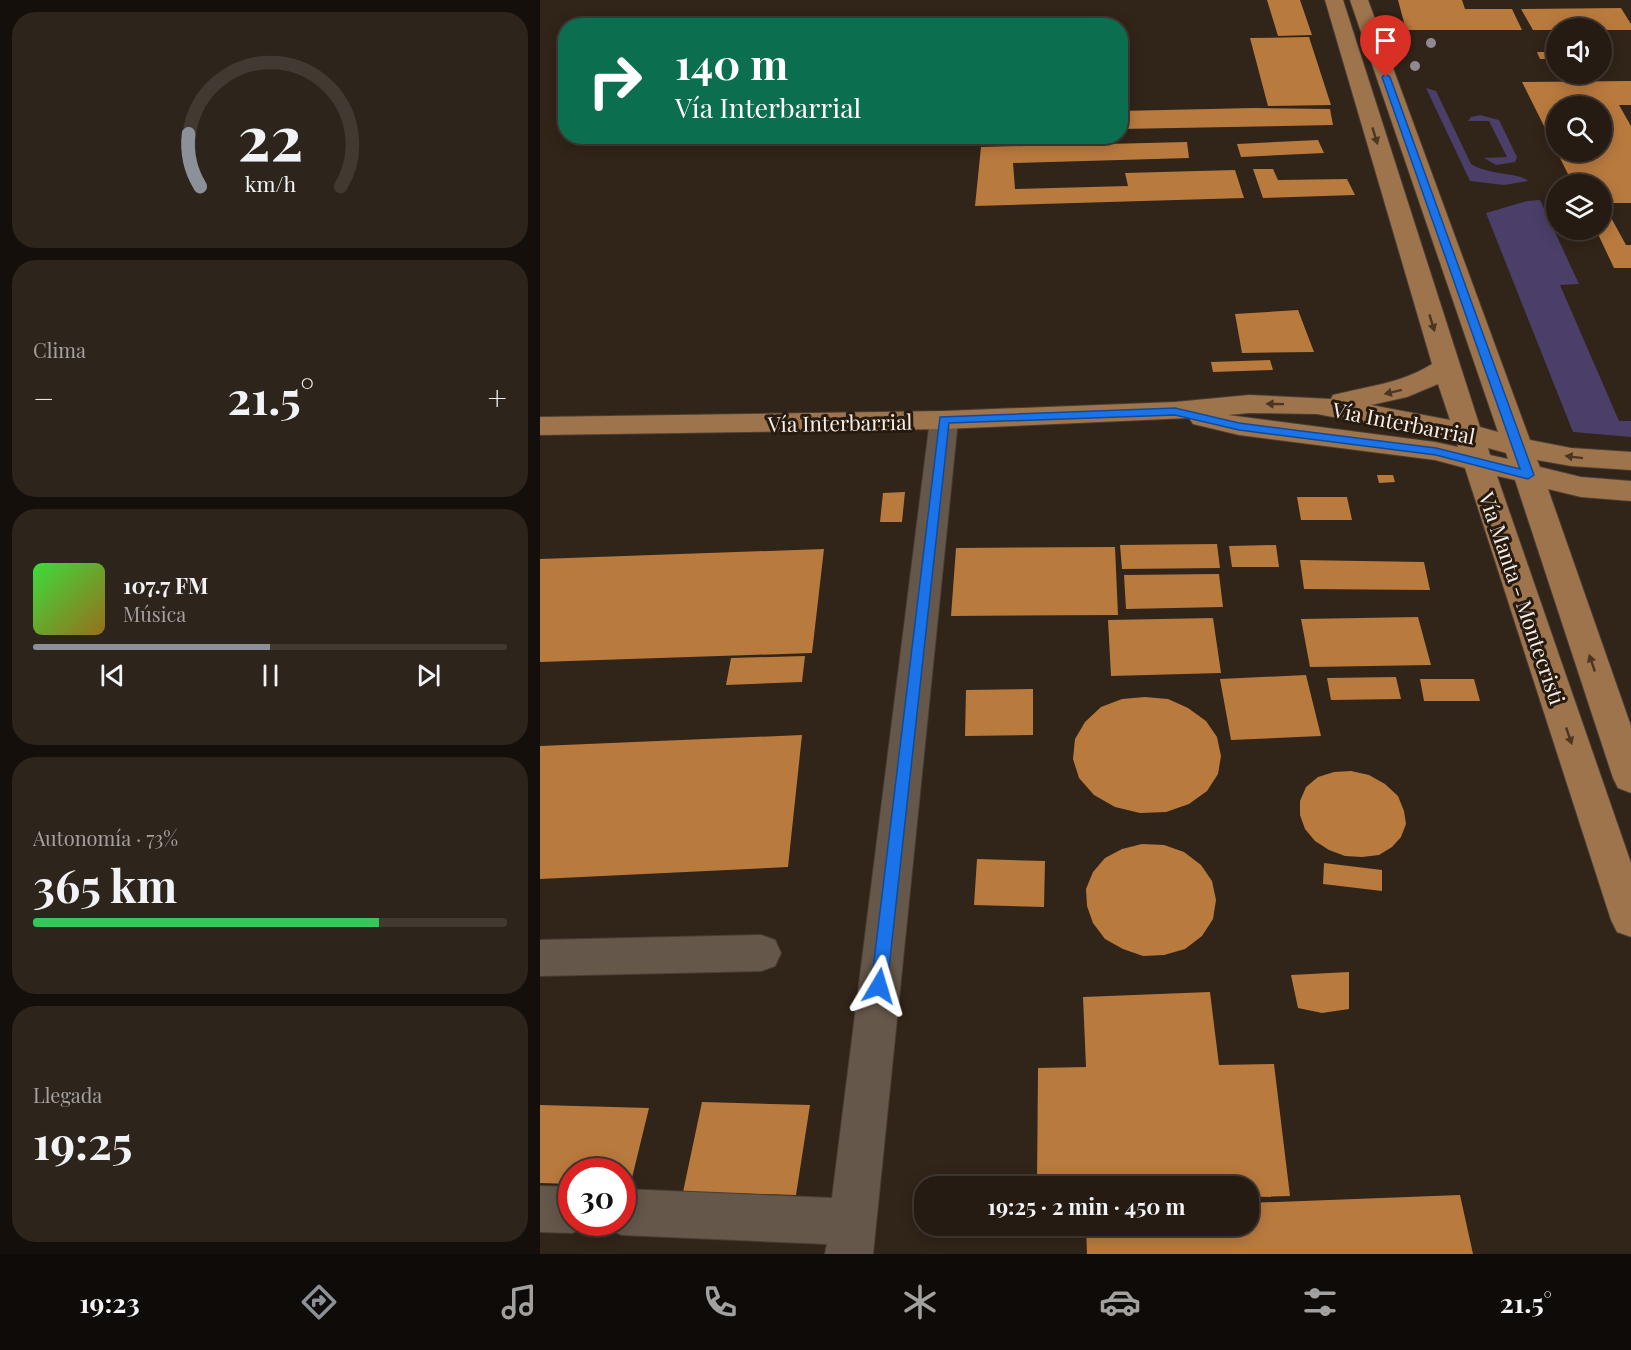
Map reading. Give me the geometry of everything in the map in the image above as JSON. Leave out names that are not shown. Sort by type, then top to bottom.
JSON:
[{"type":"main road","name":"Vía Manta - Montecristi","points":[[1334,0],[1446,368],[1631,920]]},
{"type":"main road","name":"Vía Manta - Montecristi","points":[[1359,0],[1523,461],[1631,778]]},
{"type":"main road","points":[[1317,405],[1401,391],[1417,385],[1446,368]]},
{"type":"main road","name":"Vía Interbarrial","points":[[540,426],[944,420],[1175,411],[1249,404],[1317,405],[1523,461],[1581,486],[1631,491]]},
{"type":"main road","name":"Vía Interbarrial","points":[[1175,411],[1239,426],[1412,448],[1473,448]]},
{"type":"main road","name":"Vía Interbarrial","points":[[1523,461],[1571,457],[1631,461]]},
{"type":"street","points":[[636,1214],[850,1238],[944,420]]},
{"type":"street","points":[[540,958],[761,953]]},
{"type":"street","points":[[540,1209],[558,1210]]},
{"type":"shaded area","points":[[1426,88],[1436,91],[1471,164],[1478,168],[1524,178],[1528,181],[1504,185],[1470,181]]},
{"type":"shaded area","points":[[1480,115],[1499,120],[1517,157],[1515,162],[1496,165],[1484,158],[1507,157],[1489,121],[1468,121],[1471,117]]},
{"type":"shaded area","points":[[1540,200],[1546,213],[1546,240],[1559,240],[1579,284],[1560,285],[1619,421],[1631,421],[1631,437],[1573,432],[1486,213],[1527,201]]},
{"type":"building","points":[[1267,0],[1300,0],[1312,35],[1278,36]]},
{"type":"building","points":[[1398,0],[1462,0],[1465,9],[1512,9],[1522,30],[1406,30]]},
{"type":"building","points":[[1621,8],[1631,24],[1631,30],[1612,30],[1612,18],[1546,18],[1546,30],[1533,30],[1521,9]]},
{"type":"building","points":[[1309,37],[1331,105],[1268,106],[1250,38]]},
{"type":"building","points":[[1537,52],[1546,52],[1546,59],[1540,59]]},
{"type":"building","points":[[1612,81],[1631,81],[1631,105],[1619,105],[1631,126],[1631,203],[1612,203],[1612,174],[1568,174],[1562,162],[1612,162],[1612,96],[1546,96],[1546,130],[1522,82],[1612,84]]},
{"type":"building","points":[[1330,109],[1333,125],[1128,129],[1128,111]]},
{"type":"building","points":[[1318,140],[1324,153],[1241,157],[1237,144]]},
{"type":"building","points":[[1187,142],[1189,158],[1013,163],[1015,189],[1128,186],[1125,173],[1235,170],[1244,198],[975,206],[981,147]]},
{"type":"building","points":[[1253,169],[1273,169],[1278,180],[1347,179],[1355,195],[1263,198]]},
{"type":"building","points":[[1612,219],[1626,245],[1631,245],[1631,268],[1614,268],[1601,240],[1612,240]]},
{"type":"building","points":[[1298,310],[1314,352],[1242,353],[1235,314]]},
{"type":"building","points":[[1270,360],[1273,370],[1213,372],[1211,362]]},
{"type":"building","points":[[1377,475],[1393,475],[1395,482],[1379,483]]},
{"type":"building","points":[[905,492],[902,522],[880,522],[883,493]]},
{"type":"building","points":[[1297,497],[1347,497],[1352,520],[1301,520]]},
{"type":"building","points":[[1217,544],[1220,568],[1122,569],[1120,545]]},
{"type":"building","points":[[1276,545],[1279,567],[1232,567],[1229,546]]},
{"type":"building","points":[[1115,547],[1118,615],[951,616],[956,548]]},
{"type":"building","points":[[824,549],[812,653],[540,662],[540,559]]},
{"type":"building","points":[[1300,560],[1424,562],[1430,590],[1304,589]]},
{"type":"building","points":[[1219,574],[1223,607],[1126,609],[1124,575]]},
{"type":"building","points":[[1418,617],[1431,665],[1310,667],[1301,619]]},
{"type":"building","points":[[1213,618],[1221,673],[1111,676],[1108,620]]},
{"type":"building","points":[[805,656],[802,682],[726,685],[731,658]]},
{"type":"building","points":[[1306,675],[1321,736],[1231,740],[1220,679]]},
{"type":"building","points":[[1396,677],[1401,699],[1331,700],[1327,678]]},
{"type":"building","points":[[1420,679],[1474,679],[1480,701],[1424,701]]},
{"type":"building","points":[[1033,689],[1033,735],[965,736],[966,690]]},
{"type":"building","points":[[1145,697],[1168,699],[1188,708],[1206,721],[1217,737],[1221,756],[1218,774],[1207,791],[1189,804],[1166,812],[1140,813],[1115,807],[1094,795],[1079,778],[1073,759],[1075,739],[1085,722],[1101,707],[1122,699]]},
{"type":"building","points":[[802,735],[788,867],[540,879],[540,746]]},
{"type":"building","points":[[1351,771],[1369,775],[1385,784],[1398,796],[1404,811],[1406,824],[1401,837],[1392,847],[1379,855],[1345,856],[1329,850],[1315,841],[1305,829],[1300,815],[1300,801],[1306,787],[1318,777],[1334,772]]},
{"type":"building","points":[[1142,844],[1164,845],[1184,852],[1201,865],[1212,881],[1216,900],[1213,919],[1202,936],[1185,949],[1164,955],[1143,956],[1105,939],[1093,923],[1087,906],[1086,889],[1093,872],[1105,858],[1122,849]]},
{"type":"building","points":[[977,859],[1045,861],[1044,907],[974,905]]},
{"type":"building","points":[[1324,863],[1382,870],[1382,891],[1323,884]]},
{"type":"building","points":[[1349,972],[1349,1009],[1322,1013],[1298,1008],[1291,975]]},
{"type":"building","points":[[1210,992],[1219,1065],[1274,1064],[1290,1196],[1259,1197],[1259,1176],[1037,1176],[1038,1068],[1086,1067],[1083,997]]},
{"type":"building","points":[[702,1102],[810,1105],[796,1195],[683,1192]]},
{"type":"building","points":[[540,1105],[649,1108],[636,1161],[636,1158],[558,1158],[558,1184],[540,1183]]},
{"type":"building","points":[[1460,1195],[1473,1254],[1087,1254],[1086,1236],[1259,1236],[1259,1203]]},
{"type":"route","points":[[879,986],[944,420],[1175,411],[1239,426],[1436,452],[1528,475],[1386,77]]}]
